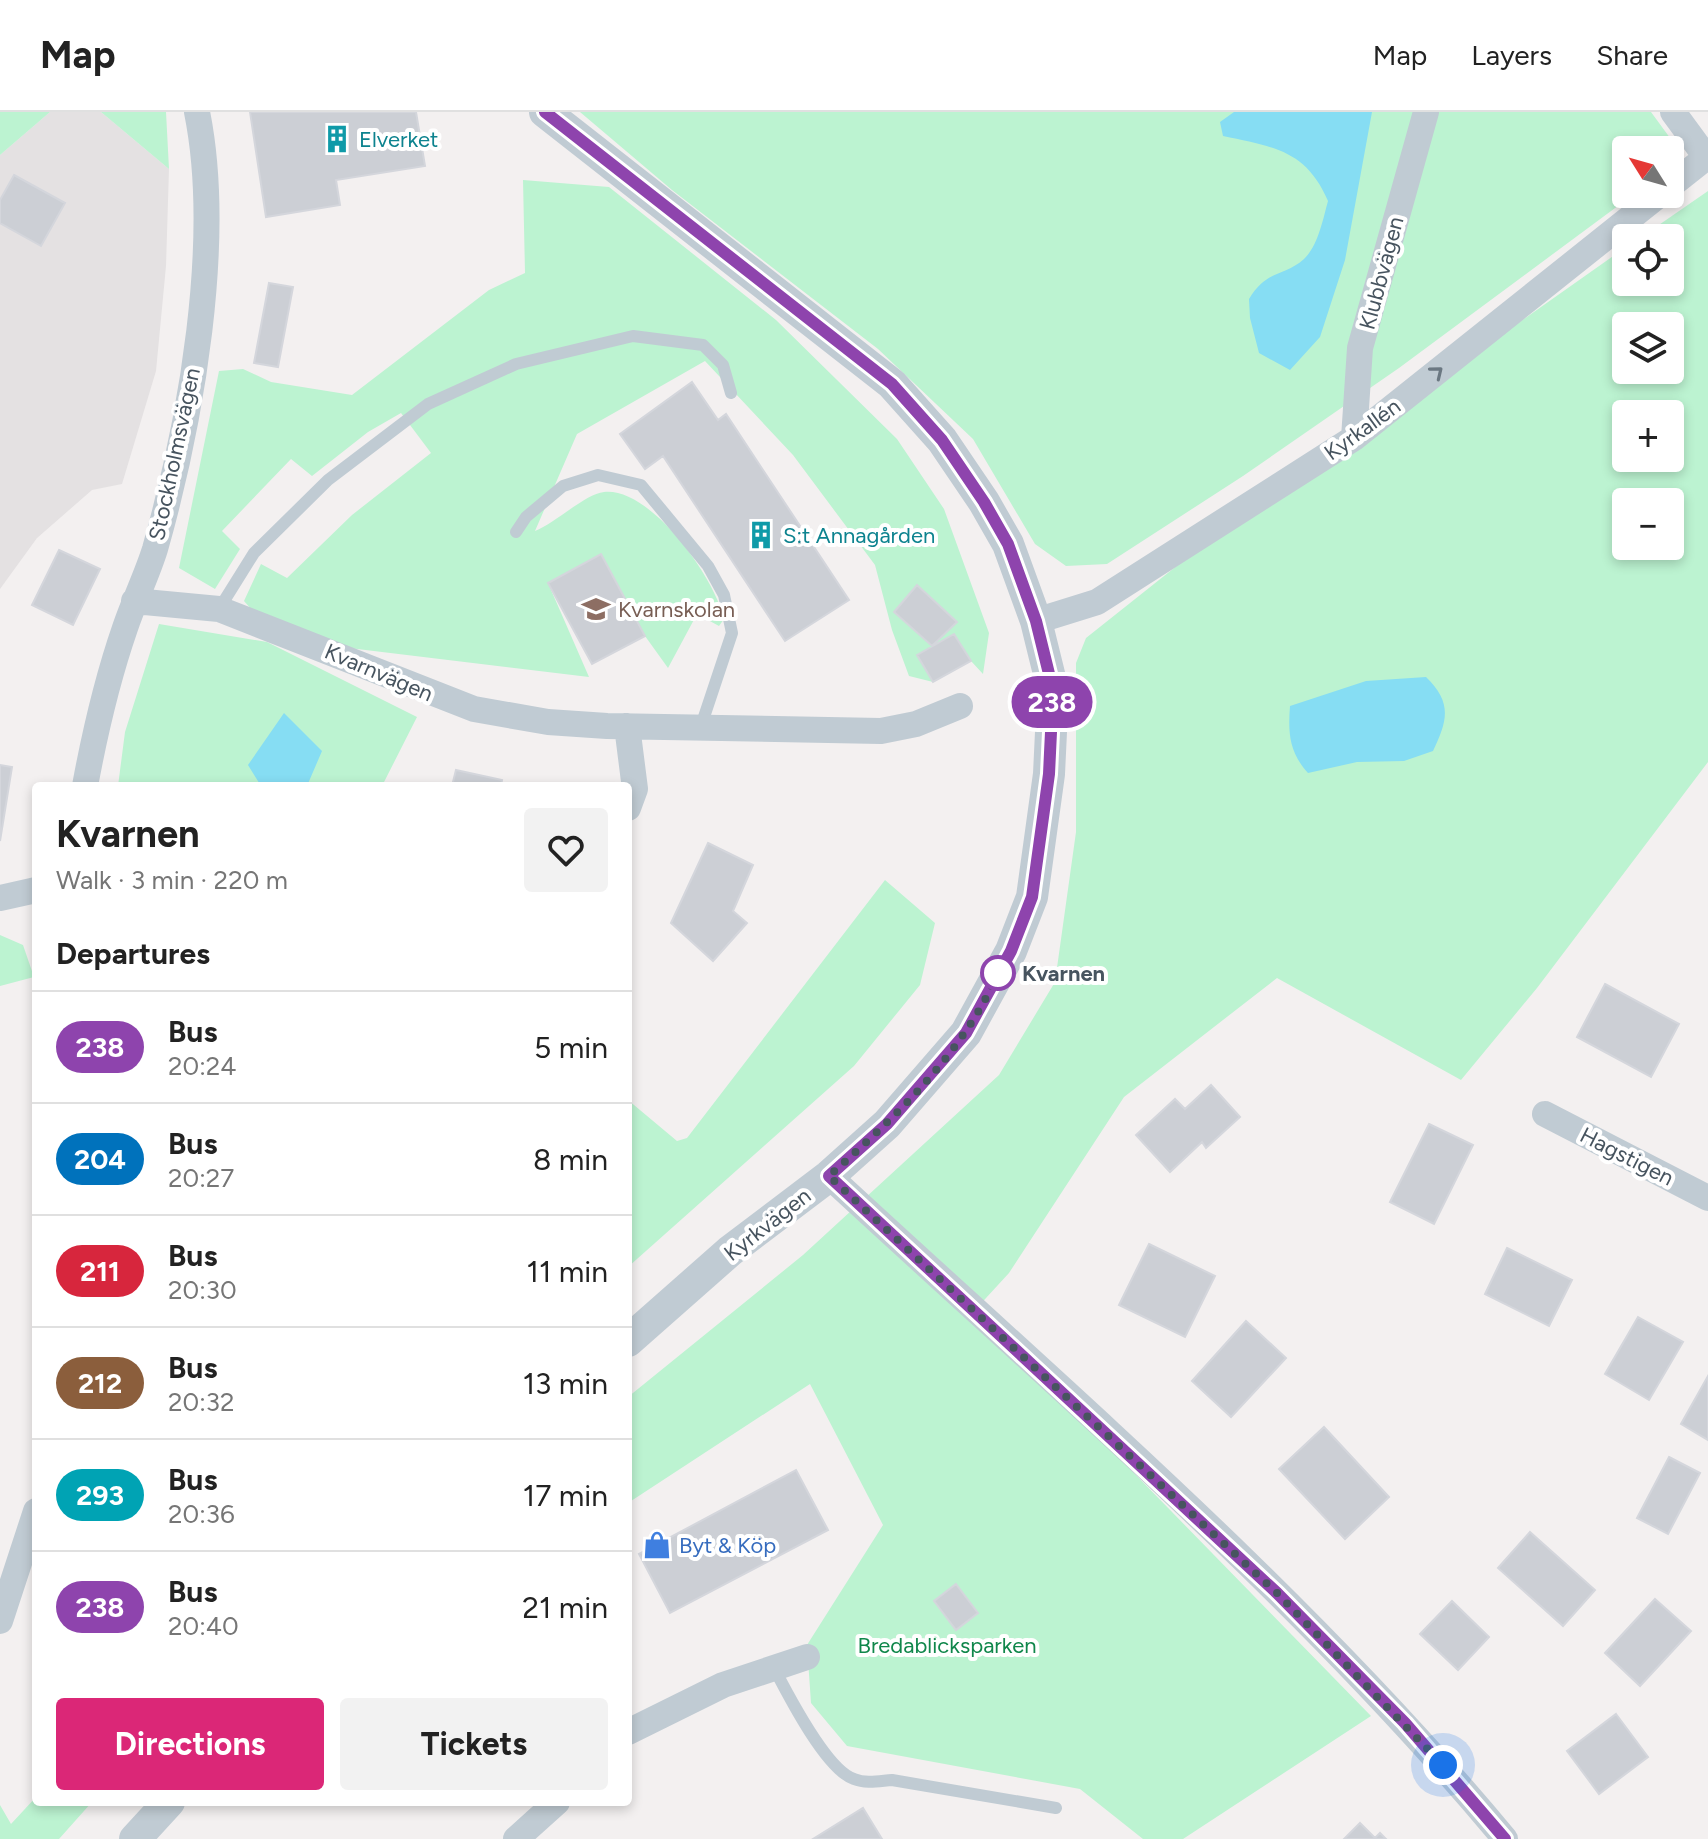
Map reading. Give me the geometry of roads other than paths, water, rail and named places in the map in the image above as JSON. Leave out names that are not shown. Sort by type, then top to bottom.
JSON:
[{"type":"street","name":"Stockholmsvägen","points":[[86,782],[99,712],[134,601],[155,551],[190,399],[202,281],[205,203],[203,141],[197,112]]},
{"type":"street","name":"Kyrkvägen","points":[[545,112],[892,384],[942,440],[1008,544],[1036,621],[1053,690],[1049,774],[1032,897],[1011,951],[966,1033],[887,1124],[829,1176],[730,1251],[632,1337]]},
{"type":"street","name":"Klubbvägen","points":[[1354,438],[1360,348],[1426,112]]},
{"type":"street","points":[[1673,112],[1707,157],[1684,175]]},
{"type":"street","name":"Kyrkallén","points":[[1036,621],[1097,602],[1354,438],[1642,208]]},
{"type":"street","name":"Kvarnvägen","points":[[134,601],[219,609],[474,709],[548,722],[881,731],[916,724],[960,706]]},
{"type":"street","points":[[627,726],[635,789],[632,797]]},
{"type":"street","points":[[0,898],[32,891]]},
{"type":"street","name":"Hagstigen","points":[[1545,1114],[1708,1198]]},
{"type":"street","points":[[829,1176],[1277,1593],[1395,1713],[1505,1839]]},
{"type":"street","points":[[0,1621],[32,1523]]},
{"type":"street","points":[[632,1730],[723,1685],[807,1657]]},
{"type":"street","points":[[135,1839],[165,1806]]},
{"type":"street","points":[[516,1839],[553,1806]]},
{"type":"lane","points":[[219,609],[254,553],[328,480],[428,404],[516,364],[633,336],[703,345],[723,365],[731,393]]},
{"type":"lane","points":[[516,532],[526,517],[563,486],[598,475],[641,485],[708,566],[724,595],[732,633],[701,726]]},
{"type":"lane","points":[[773,1666],[793,1706],[820,1746],[850,1779],[867,1782],[892,1780],[1056,1808]]},
{"type":"water","points":[[1234,112],[1372,112],[1345,260],[1320,337],[1290,370],[1259,353],[1250,318],[1249,299],[1262,283],[1297,265],[1309,254],[1328,201],[1319,184],[1299,161],[1273,148],[1223,136],[1220,122]]},
{"type":"water","points":[[1426,677],[1440,695],[1445,712],[1442,730],[1433,751],[1404,761],[1357,762],[1308,773],[1291,742],[1290,706],[1366,681]]},
{"type":"water","points":[[284,713],[322,751],[309,782],[259,782],[248,765]]},
{"type":"place","name":"Elverket","points":[[337,139]]},
{"type":"place","name":"S:t Annagården","points":[[761,535]]},
{"type":"place","name":"Kvarnskolan","points":[[596,609]]},
{"type":"place","name":"Kvarnen","points":[[998,973]]},
{"type":"place","name":"Byt & Köp","points":[[657,1545]]},
{"type":"park label","name":"Bredablicksparken","points":[[947,1645]]}]
